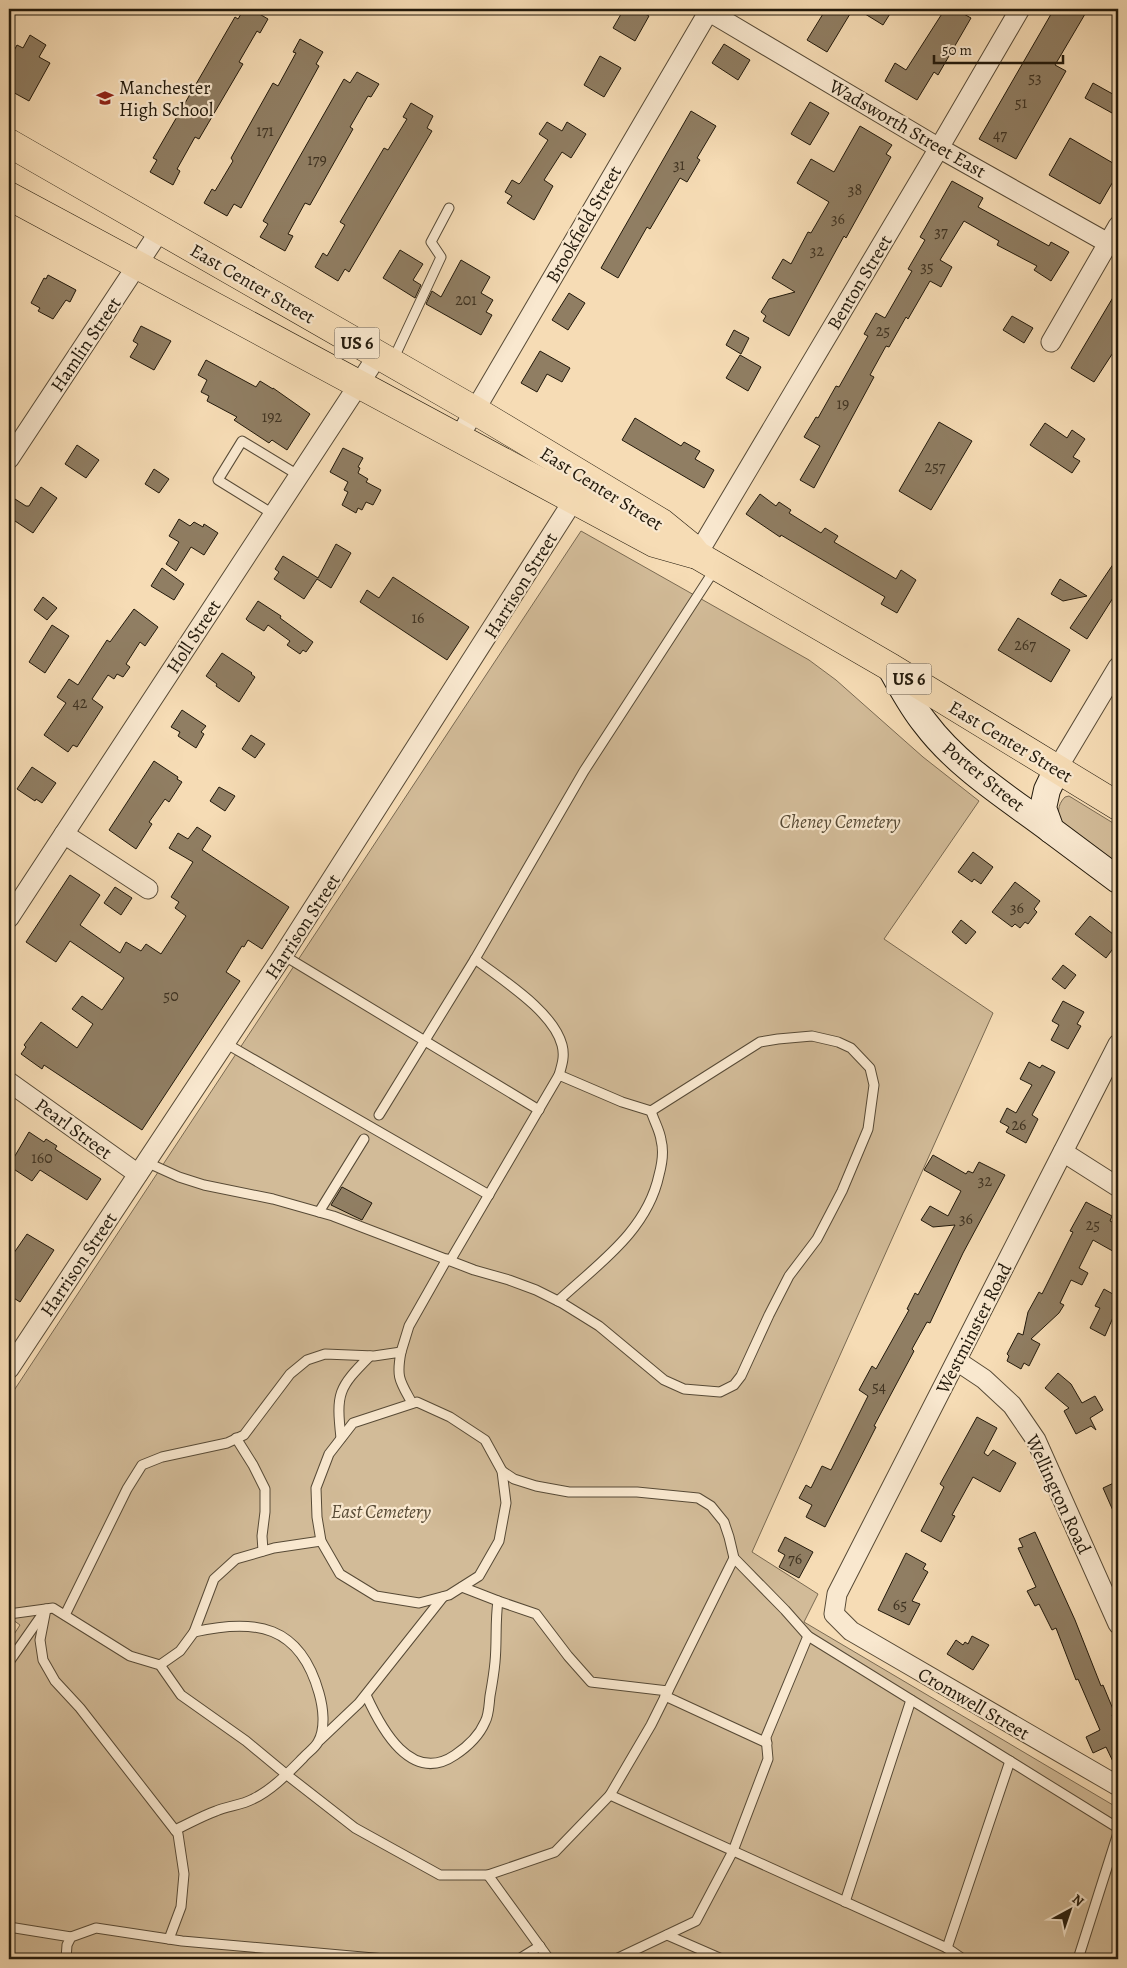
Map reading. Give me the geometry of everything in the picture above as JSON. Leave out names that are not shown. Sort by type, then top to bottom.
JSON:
[{"type":"main road","name":"East Center Street","points":[[9,143],[474,410],[581,489]]},
{"type":"main road","name":"East Center Street","points":[[9,196],[458,439],[662,523],[707,561],[890,667],[1118,806]]},
{"type":"street","name":"Benton Street","points":[[707,561],[939,148],[1020,9]]},
{"type":"street","name":"Wadsworth Street East","points":[[709,10],[939,148],[1108,243]]},
{"type":"street","name":"Brookfield Street","points":[[458,439],[709,10]]},
{"type":"street","points":[[1051,342],[1118,226]]},
{"type":"street","name":"Hamlin Street","points":[[9,459],[161,229]]},
{"type":"street","name":"Holl Street","points":[[9,918],[357,385],[385,359]]},
{"type":"street","name":"Harrison Street","points":[[10,1363],[284,955],[581,489]]},
{"type":"street","name":"Porter Street","points":[[890,667],[924,722],[961,762],[1118,880]]},
{"type":"street","points":[[1057,769],[1118,667]]},
{"type":"street","name":"Porter Street","points":[[1051,830],[1043,808],[1047,790],[1057,769]]},
{"type":"street","points":[[64,834],[148,889]]},
{"type":"street","name":"Westminster Road","points":[[834,1614],[837,1594],[1118,1044]]},
{"type":"street","name":"Pearl Street","points":[[9,1082],[142,1168]]},
{"type":"street","points":[[1063,1152],[1118,1188]]},
{"type":"street","name":"Wellington Road","points":[[956,1361],[984,1379],[1012,1405],[1036,1440],[1118,1624]]},
{"type":"street","name":"Cromwell Street","points":[[834,1614],[851,1631],[1118,1786]]},
{"type":"lane","points":[[385,359],[441,257],[430,242],[449,208]]},
{"type":"lane","points":[[273,514],[218,480],[242,441],[298,475]]},
{"type":"lane","points":[[378,1115],[475,959],[707,561]]},
{"type":"lane","points":[[284,955],[539,1110]]},
{"type":"lane","points":[[412,1403],[400,1382],[398,1368],[409,1326],[539,1110],[559,1075],[563,1061],[562,1046],[556,1030],[539,1010],[475,959]]},
{"type":"lane","points":[[142,1168],[204,1185],[247,1193],[319,1212],[488,1275],[518,1283],[558,1301],[599,1326],[664,1380],[684,1389],[700,1392],[720,1392],[734,1384],[742,1376],[769,1315],[789,1276],[817,1239],[842,1191],[868,1129],[874,1085],[870,1068],[851,1048],[838,1042],[812,1036],[760,1042],[651,1111],[622,1102],[559,1075]]},
{"type":"lane","points":[[225,1044],[489,1195]]},
{"type":"lane","points":[[558,1301],[631,1234],[643,1216],[654,1193],[662,1162],[662,1140],[651,1111]]},
{"type":"lane","points":[[319,1212],[364,1140]]},
{"type":"lane","points":[[65,1616],[127,1489],[142,1465],[162,1457],[228,1443],[244,1435],[290,1374],[308,1360],[324,1354],[370,1356],[401,1352]]},
{"type":"lane","points":[[341,1438],[338,1403],[342,1390],[348,1379],[370,1356]]},
{"type":"lane","points":[[417,1402],[450,1418],[485,1440],[502,1471],[506,1503],[499,1542],[479,1576],[444,1596],[420,1603],[376,1596],[340,1574],[321,1541],[317,1517],[316,1488],[329,1454],[352,1423],[412,1403],[417,1402]]},
{"type":"lane","points":[[236,1438],[265,1489],[262,1536],[264,1551]]},
{"type":"lane","points":[[502,1471],[514,1479],[536,1486],[569,1492],[637,1492],[698,1498],[711,1506],[724,1522],[734,1558],[786,1610],[808,1636],[1118,1828]]},
{"type":"lane","points":[[160,1665],[180,1652],[194,1632],[214,1579],[236,1559],[274,1548],[321,1541]]},
{"type":"lane","points":[[9,1614],[53,1608],[130,1656],[160,1665],[181,1695],[246,1742],[355,1828],[440,1875],[488,1875],[555,1852],[610,1794],[651,1725],[734,1558]]},
{"type":"lane","points":[[462,1587],[536,1614],[568,1656],[591,1682],[667,1694],[766,1742]]},
{"type":"lane","points":[[175,1830],[216,1811],[253,1799],[287,1776],[318,1742],[366,1695],[444,1596]]},
{"type":"lane","points":[[366,1695],[384,1730],[398,1748],[414,1760],[431,1765],[448,1760],[466,1748],[486,1722],[495,1662],[498,1601]]},
{"type":"lane","points":[[9,1662],[46,1609]]},
{"type":"lane","points":[[46,1609],[40,1640],[43,1660],[55,1681],[80,1708],[178,1834],[184,1874],[181,1908],[169,1939]]},
{"type":"lane","points":[[194,1632],[214,1627],[254,1625],[285,1637],[296,1647],[315,1680],[320,1699],[323,1727],[318,1742]]},
{"type":"lane","points":[[616,1959],[696,1921],[733,1851],[768,1759],[766,1737],[808,1636]]},
{"type":"lane","points":[[845,1902],[912,1700]]},
{"type":"lane","points":[[947,1948],[1010,1761]]},
{"type":"lane","points":[[610,1794],[947,1948],[963,1959]]},
{"type":"lane","points":[[1078,1959],[1118,1833]]},
{"type":"lane","points":[[488,1875],[549,1959]]},
{"type":"lane","points":[[9,1927],[71,1937],[96,1928],[169,1939],[385,1959]]},
{"type":"lane","points":[[666,1935],[722,1959]]},
{"type":"lane","points":[[66,1959],[67,1945],[71,1937]]},
{"type":"lane","points":[[520,1959],[540,1946]]},
{"type":"green space","name":"East Cemetery","points":[[581,531],[809,660],[836,680],[923,757],[979,801],[884,939],[993,1013],[752,1552],[818,1594],[804,1622],[1118,1808],[1118,1959],[9,1959],[9,1642],[20,1625],[9,1617],[9,1398]]},
{"type":"green space","points":[[1069,796],[1118,826],[1118,865],[1062,824],[1059,817],[1059,806],[1065,797]]},
{"type":"building","points":[[244,9],[251,9],[268,19],[260,33],[257,31],[239,62],[243,64],[199,139],[195,137],[177,169],[180,171],[173,185],[150,172],[157,160],[153,158],[235,17],[238,19]]},
{"type":"building","points":[[624,9],[636,9],[649,16],[635,41],[613,28]]},
{"type":"building","points":[[826,9],[853,9],[827,52],[807,40]]},
{"type":"building","points":[[857,9],[893,9],[883,25]]},
{"type":"building","points":[[945,9],[955,9],[971,18],[938,75],[934,72],[917,100],[885,81],[895,63],[906,70]]},
{"type":"building","points":[[1054,9],[1088,9],[1055,65],[1066,71],[1016,159],[979,139]]},
{"type":"building","points":[[30,35],[46,45],[39,57],[50,63],[29,101],[9,90],[9,60],[17,45],[23,48]]},
{"type":"building","points":[[300,39],[323,52],[316,64],[319,66],[241,208],[234,204],[227,216],[204,203],[212,189],[215,191],[233,161],[231,158],[273,83],[278,86],[296,53],[293,52]]},
{"type":"building","points":[[724,44],[750,60],[738,80],[712,63]]},
{"type":"building","points":[[600,56],[621,68],[604,97],[584,85]]},
{"type":"building","points":[[357,72],[379,84],[371,97],[368,96],[350,127],[353,129],[310,205],[305,203],[288,234],[293,236],[285,251],[260,237],[268,224],[263,221],[344,79],[350,83]]},
{"type":"building","points":[[1093,83],[1118,97],[1112,113],[1085,98]]},
{"type":"building","points":[[810,102],[829,113],[810,145],[791,134]]},
{"type":"building","points":[[411,103],[433,116],[427,128],[432,131],[349,272],[345,269],[338,281],[315,267],[323,253],[327,256],[345,225],[340,222],[384,148],[388,150],[407,119],[403,117]]},
{"type":"building","points":[[691,111],[716,126],[697,158],[700,160],[687,182],[680,178],[650,229],[647,227],[618,278],[601,268]]},
{"type":"building","points":[[547,122],[562,131],[567,122],[586,134],[571,158],[562,152],[544,180],[553,186],[534,220],[507,203],[512,196],[505,192],[512,180],[519,184],[521,182],[548,140],[539,134]]},
{"type":"building","points":[[860,126],[892,145],[886,154],[891,157],[846,238],[844,236],[789,336],[763,321],[766,316],[761,312],[769,299],[795,292],[772,278],[783,259],[791,264],[808,232],[811,233],[829,202],[797,183],[811,159],[834,172]]},
{"type":"building","points":[[1070,138],[1118,166],[1118,173],[1100,204],[1049,175]]},
{"type":"building","points":[[952,181],[983,198],[978,207],[1049,246],[1051,242],[1069,252],[1051,281],[1034,270],[1037,266],[997,245],[999,241],[964,221],[940,260],[952,267],[941,287],[930,281],[908,319],[906,317],[889,347],[886,346],[870,375],[874,377],[814,488],[800,480],[820,446],[804,437],[816,417],[818,418],[836,386],[839,387],[868,336],[864,334],[876,313],[885,318],[912,271],[908,269],[925,240],[920,237]]},
{"type":"building","points":[[400,250],[423,264],[413,280],[421,285],[415,298],[383,278]]},
{"type":"building","points":[[461,260],[490,277],[481,293],[493,300],[486,312],[492,315],[481,335],[426,304],[432,291],[441,297]]},
{"type":"building","points":[[48,275],[76,290],[70,302],[66,300],[53,319],[38,311],[40,308],[31,303],[44,278],[46,279]]},
{"type":"building","points":[[1118,289],[1118,345],[1094,382],[1071,368]]},
{"type":"building","points":[[569,293],[585,303],[568,330],[552,320]]},
{"type":"building","points":[[1012,316],[1033,328],[1024,343],[1003,330]]},
{"type":"building","points":[[141,326],[171,341],[154,370],[130,357],[138,344],[133,341]]},
{"type":"building","points":[[734,330],[749,338],[741,354],[726,345]]},
{"type":"building","points":[[540,351],[570,368],[562,382],[547,374],[537,392],[521,383]]},
{"type":"building","points":[[740,355],[761,367],[748,391],[726,378]]},
{"type":"building","points":[[206,360],[256,387],[260,381],[310,414],[287,450],[272,440],[269,443],[234,420],[237,417],[207,401],[209,396],[201,392],[207,380],[198,375]]},
{"type":"building","points":[[635,418],[681,446],[684,442],[700,451],[695,459],[714,470],[704,488],[622,440]]},
{"type":"building","points":[[939,422],[972,441],[931,510],[899,491]]},
{"type":"building","points":[[1045,423],[1067,438],[1072,430],[1085,439],[1073,457],[1080,461],[1072,473],[1030,445]]},
{"type":"building","points":[[77,445],[99,460],[86,478],[65,464]]},
{"type":"building","points":[[343,448],[363,458],[358,467],[360,468],[358,473],[368,479],[366,482],[381,490],[373,505],[366,502],[362,510],[358,508],[356,513],[342,505],[348,492],[344,490],[348,482],[330,472]]},
{"type":"building","points":[[154,469],[169,479],[159,493],[145,484]]},
{"type":"building","points":[[41,487],[57,498],[33,533],[9,517],[9,508],[15,499],[29,506]]},
{"type":"building","points":[[760,494],[776,506],[779,502],[791,510],[789,513],[821,533],[825,528],[838,536],[834,542],[896,579],[901,570],[916,580],[897,613],[881,604],[885,597],[781,535],[780,537],[746,514]]},
{"type":"building","points":[[179,519],[190,526],[194,522],[203,527],[204,524],[218,533],[204,555],[191,547],[176,571],[166,564],[179,542],[169,536]]},
{"type":"building","points":[[336,544],[351,553],[331,588],[317,579],[304,599],[274,579],[279,572],[275,569],[283,556],[318,578]]},
{"type":"building","points":[[1118,557],[1118,590],[1087,639],[1070,628]]},
{"type":"building","points":[[162,568],[184,584],[174,600],[151,586]]},
{"type":"building","points":[[393,577],[469,627],[447,660],[360,602],[367,590],[379,598]]},
{"type":"building","points":[[1060,579],[1087,596],[1063,601],[1051,594]]},
{"type":"building","points":[[43,597],[57,608],[47,620],[34,610]]},
{"type":"building","points":[[258,601],[281,616],[280,618],[313,642],[306,652],[303,650],[300,654],[287,645],[290,641],[268,625],[264,631],[246,619]]},
{"type":"building","points":[[134,609],[158,627],[145,646],[140,642],[126,664],[130,667],[123,677],[117,674],[114,679],[108,675],[92,699],[103,707],[77,747],[73,745],[68,752],[44,735],[66,703],[57,697],[69,679],[78,685],[107,640],[110,642]]},
{"type":"building","points":[[1018,618],[1070,650],[1051,682],[998,650]]},
{"type":"building","points":[[52,625],[69,636],[45,673],[29,662]]},
{"type":"building","points":[[222,653],[255,677],[239,702],[216,686],[217,684],[206,676]]},
{"type":"building","points":[[182,710],[206,726],[201,732],[204,734],[196,748],[178,736],[180,732],[171,727]]},
{"type":"building","points":[[251,735],[265,744],[255,758],[242,749]]},
{"type":"building","points":[[154,761],[178,777],[177,779],[182,782],[169,802],[165,799],[149,822],[152,824],[136,849],[109,830]]},
{"type":"building","points":[[32,767],[56,783],[42,803],[36,799],[35,801],[17,789]]},
{"type":"building","points":[[219,787],[235,796],[225,811],[210,801]]},
{"type":"building","points":[[197,827],[211,836],[202,850],[289,907],[262,949],[248,940],[244,947],[242,946],[226,972],[240,981],[142,1130],[44,1065],[42,1069],[21,1054],[26,1047],[24,1045],[41,1022],[77,1048],[93,1024],[72,1009],[82,996],[102,1010],[124,978],[70,941],[56,962],[26,942],[70,875],[100,895],[80,925],[120,953],[126,942],[141,951],[146,944],[161,954],[186,916],[175,908],[179,902],[171,897],[193,862],[169,848],[178,833],[188,839]]},
{"type":"building","points":[[973,852],[993,867],[981,884],[974,879],[972,882],[958,872]]},
{"type":"building","points":[[1015,882],[1040,901],[1034,909],[1037,912],[1028,924],[1025,922],[1020,928],[1015,924],[1012,927],[992,912]]},
{"type":"building","points":[[115,887],[132,898],[121,915],[104,903]]},
{"type":"building","points":[[1090,916],[1118,938],[1118,942],[1106,958],[1075,934]]},
{"type":"building","points":[[961,920],[976,932],[966,944],[952,932]]},
{"type":"building","points":[[1063,965],[1076,975],[1065,989],[1052,979]]},
{"type":"building","points":[[1063,1001],[1084,1012],[1077,1024],[1081,1026],[1068,1049],[1051,1040],[1059,1025],[1052,1021]]},
{"type":"building","points":[[1029,1062],[1040,1068],[1042,1065],[1055,1072],[1032,1115],[1038,1119],[1026,1143],[1006,1132],[1009,1127],[1000,1122],[1007,1108],[1016,1113],[1032,1085],[1020,1079]]},
{"type":"building","points":[[29,1132],[44,1142],[46,1139],[57,1146],[55,1149],[101,1179],[87,1200],[40,1170],[32,1181],[9,1166]]},
{"type":"building","points":[[933,1155],[966,1174],[968,1171],[973,1173],[979,1162],[1005,1175],[963,1253],[930,1323],[927,1322],[912,1349],[914,1351],[874,1426],[876,1427],[825,1527],[806,1517],[812,1505],[799,1498],[806,1485],[811,1488],[822,1466],[831,1470],[868,1396],[859,1390],[872,1366],[876,1369],[909,1310],[907,1309],[915,1293],[918,1295],[955,1225],[933,1227],[921,1220],[930,1206],[948,1216],[961,1191],[924,1170]]},
{"type":"building","points":[[342,1187],[372,1203],[362,1220],[331,1205]]},
{"type":"building","points":[[1086,1202],[1112,1216],[1110,1221],[1118,1225],[1118,1254],[1093,1240],[1079,1268],[1088,1273],[1082,1285],[1071,1280],[1060,1303],[1064,1305],[1059,1313],[1031,1339],[1040,1344],[1029,1366],[1024,1363],[1021,1369],[1007,1361],[1009,1356],[1007,1354],[1018,1333],[1023,1335],[1028,1312],[1039,1292],[1042,1294],[1073,1232],[1070,1231]]},
{"type":"building","points":[[27,1234],[54,1250],[20,1302],[9,1295],[9,1260]]},
{"type":"building","points":[[1104,1289],[1118,1297],[1118,1306],[1105,1336],[1090,1328],[1100,1308],[1095,1306]]},
{"type":"building","points":[[1058,1373],[1071,1384],[1082,1403],[1095,1396],[1103,1410],[1090,1418],[1096,1430],[1091,1426],[1076,1434],[1064,1411],[1069,1408],[1045,1388]]},
{"type":"building","points":[[977,1417],[997,1428],[984,1453],[988,1456],[993,1450],[1016,1463],[1000,1492],[973,1477],[952,1515],[955,1516],[941,1542],[921,1531],[944,1487],[940,1484]]},
{"type":"building","points":[[1118,1481],[1118,1522],[1103,1488]]},
{"type":"building","points":[[1035,1532],[1075,1620],[1101,1686],[1103,1685],[1115,1714],[1112,1715],[1118,1727],[1118,1772],[1106,1747],[1093,1753],[1086,1737],[1100,1730],[1078,1679],[1076,1680],[1056,1628],[1052,1630],[1039,1604],[1035,1606],[1027,1591],[1036,1587],[1018,1548],[1023,1547],[1019,1539]]},
{"type":"building","points":[[785,1537],[813,1552],[799,1578],[779,1567],[785,1555],[778,1551]]},
{"type":"building","points":[[906,1553],[926,1564],[923,1569],[928,1572],[912,1601],[920,1604],[909,1625],[878,1610]]},
{"type":"building","points":[[972,1636],[989,1645],[973,1670],[947,1654],[956,1640],[963,1645],[965,1642],[968,1644]]},
{"type":"place","name":"Manchester High School","points":[[105,98]]},
{"type":"park label","name":"Cheney Cemetery","points":[[840,821]]}]
